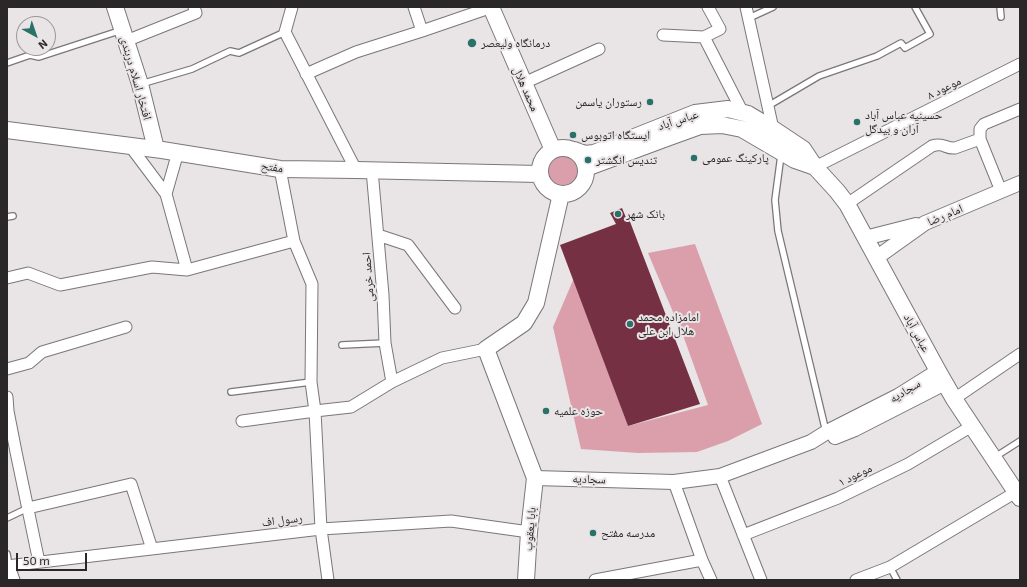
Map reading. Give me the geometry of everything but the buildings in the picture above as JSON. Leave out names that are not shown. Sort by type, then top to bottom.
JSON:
[{"type":"main road","name":"افتخار اسلام دربندی","points":[[115,7],[140,84],[156,149]]},
{"type":"main road","name":"محمد هلال","points":[[491,7],[553,150]]},
{"type":"main road","name":"عباس آباد","points":[[574,150],[585,154],[594,153],[695,113],[728,109],[748,114],[803,149],[815,167],[847,204],[941,377],[1018,495]]},
{"type":"main road","name":"عباس آباد","points":[[586,168],[700,126],[722,125],[742,129],[795,160],[815,167]]},
{"type":"main road","name":"مفتح","points":[[7,130],[178,152],[280,169],[539,174]]},
{"type":"main road","points":[[560,147],[574,150],[584,161],[586,168],[582,183],[577,189],[570,193],[562,194],[547,188],[542,182],[539,174],[542,160],[547,154],[560,147]]},
{"type":"main road","points":[[535,478],[486,349],[524,323],[536,303],[562,194]]},
{"type":"main road","name":"بابا یعقوب","points":[[526,580],[529,532],[535,478]]},
{"type":"street","points":[[124,36],[196,13],[194,7]]},
{"type":"street","points":[[292,7],[285,32],[356,170]]},
{"type":"street","points":[[414,7],[422,31]]},
{"type":"street","points":[[306,74],[356,52],[491,7]]},
{"type":"street","points":[[663,35],[704,37],[720,29],[708,7]]},
{"type":"street","points":[[746,7],[773,129]]},
{"type":"street","points":[[704,37],[743,113]]},
{"type":"street","points":[[524,84],[599,49]]},
{"type":"street","name":"موعود ۸","points":[[815,167],[1020,64]]},
{"type":"street","points":[[1001,192],[980,139],[980,129],[984,124],[1020,109]]},
{"type":"street","points":[[847,204],[932,146],[942,144],[955,148],[980,139]]},
{"type":"street","points":[[130,146],[166,194],[187,270]]},
{"type":"street","points":[[166,194],[178,152]]},
{"type":"street","points":[[280,169],[294,241],[312,284],[311,382],[315,411],[321,528],[328,580]]},
{"type":"street","name":"احمد خرمی","points":[[372,170],[383,295],[385,343],[392,382]]},
{"type":"street","name":"امام رضا","points":[[876,258],[925,223],[1020,183]]},
{"type":"street","points":[[865,238],[925,223]]},
{"type":"street","points":[[378,235],[408,245],[455,308]]},
{"type":"street","points":[[7,278],[28,273],[60,285],[152,267],[187,270],[294,241]]},
{"type":"street","points":[[7,370],[29,363],[42,352],[126,327]]},
{"type":"street","points":[[242,421],[351,407],[392,382],[442,358],[486,349]]},
{"type":"street","points":[[954,399],[1020,354]]},
{"type":"street","points":[[812,442],[831,439],[903,405],[941,377]]},
{"type":"street","name":"سجادیه","points":[[535,478],[674,482],[720,476],[812,442],[827,432],[898,396],[941,377]]},
{"type":"street","points":[[7,397],[8,411],[39,562]]},
{"type":"street","name":"موعود ۱","points":[[743,535],[838,498],[908,464],[972,426]]},
{"type":"street","points":[[720,476],[761,580]]},
{"type":"street","points":[[674,482],[710,580]]},
{"type":"street","points":[[28,508],[131,484],[152,549]]},
{"type":"street","points":[[856,580],[890,567],[1018,495]]},
{"type":"street","name":"رسول اف","points":[[8,566],[321,528],[451,522],[529,532]]},
{"type":"street","points":[[595,580],[702,560]]},
{"type":"street","points":[[8,566],[14,580]]},
{"type":"lane","points":[[749,18],[773,7]]},
{"type":"lane","points":[[768,106],[818,76],[877,56],[901,43],[905,48],[930,34],[915,7]]},
{"type":"lane","points":[[1000,7],[1001,17]]},
{"type":"lane","points":[[140,84],[192,69],[230,50],[239,53],[285,32]]},
{"type":"lane","points":[[7,63],[30,55],[39,57],[124,36]]},
{"type":"lane","points":[[782,152],[775,200],[778,231],[827,432]]},
{"type":"lane","points":[[342,346],[385,343]]},
{"type":"lane","points":[[232,392],[311,382]]},
{"type":"lane","points":[[993,458],[1020,441]]},
{"type":"lane","points":[[7,518],[28,508]]},
{"type":"lane","points":[[7,554],[8,566]]},
{"type":"lane","points":[[890,567],[897,580]]},
{"type":"shaded area","points":[[558,152],[566,152],[576,157],[580,164],[580,178],[576,185],[566,190],[558,190],[548,185],[546,182],[543,175],[543,167],[548,157],[551,155]]},
{"type":"shaded area","points":[[695,244],[762,424],[728,441],[697,452],[638,453],[581,449],[553,327],[574,278],[628,426],[708,405],[684,338],[648,253]]},
{"type":"place","name":"درمانگاه ولیعصر","points":[[472,43]]},
{"type":"place","name":"رستوران یاسمن","points":[[650,102]]},
{"type":"place","name":"حسینیه عباس آباد آران و بیدگل","points":[[857,122]]},
{"type":"place","name":"ایستگاه اتوبوس","points":[[573,135]]},
{"type":"place","name":"پارکینگ عمومی","points":[[694,158]]},
{"type":"place","name":"تندیس انگشتر","points":[[588,160]]},
{"type":"place","name":"بانک شهر","points":[[618,214]]},
{"type":"place","name":"امامزاده محمد هلال ابن علی","points":[[630,324]]},
{"type":"place","name":"حوزه علمیه","points":[[546,411]]},
{"type":"place","name":"مدرسه مفتح","points":[[593,533]]}]
